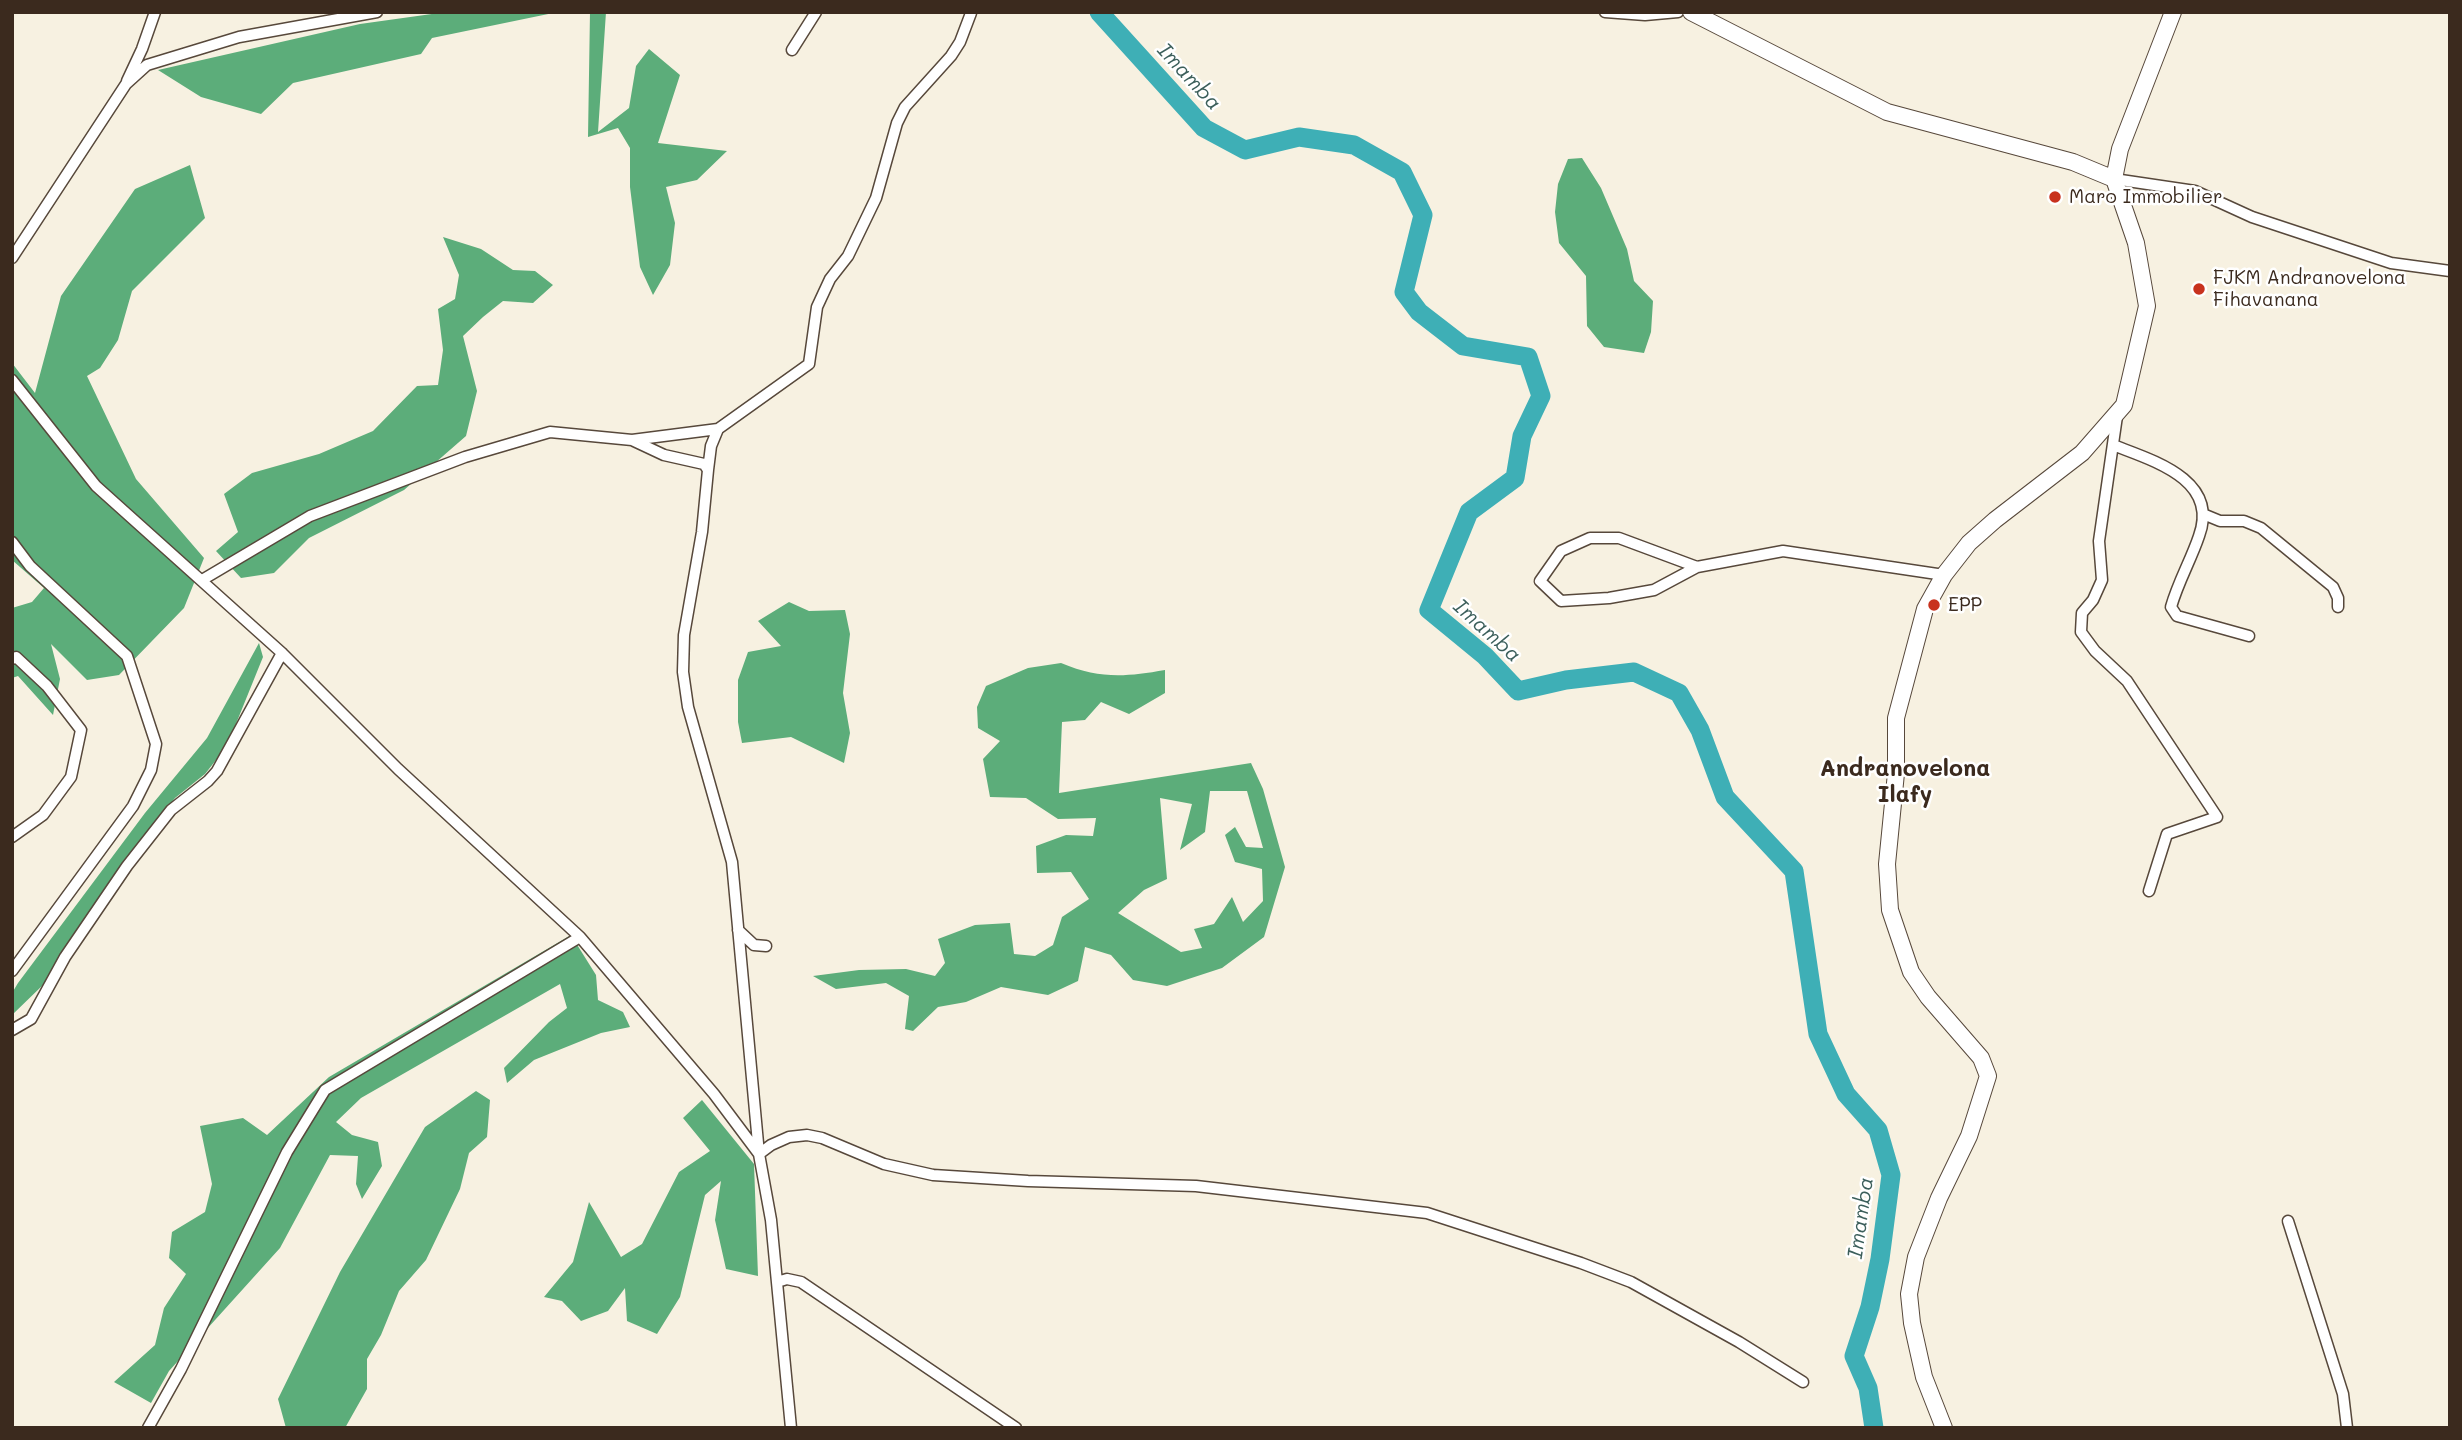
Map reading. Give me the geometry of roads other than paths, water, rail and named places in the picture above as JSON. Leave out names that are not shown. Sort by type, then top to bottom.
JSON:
[{"type":"street","points":[[12,258],[126,84],[155,12]]},
{"type":"street","points":[[126,84],[147,65],[239,37],[377,12]]},
{"type":"street","points":[[792,50],[816,12]]},
{"type":"street","points":[[1605,12],[1645,15],[1678,12]]},
{"type":"street","points":[[1691,12],[1887,112],[2073,162],[2114,178],[2195,191],[2252,218],[2391,263],[2450,271]]},
{"type":"street","points":[[1944,1428],[1924,1377],[1912,1323],[1909,1294],[1916,1257],[1939,1198],[1969,1136],[1988,1076],[1981,1058],[1911,972],[1890,910],[1887,864],[1896,773],[1896,718],[1926,609],[1944,575],[1969,543],[2082,453],[2124,405],[2147,306],[2136,243],[2114,178],[2120,149],[2173,12]]},
{"type":"street","points":[[202,580],[310,516],[466,457],[550,432],[632,440],[718,429],[810,364],[817,307],[830,279],[848,256],[876,198],[897,123],[905,107],[951,56],[960,42],[971,13]]},
{"type":"street","points":[[12,380],[96,486],[282,653],[398,769],[580,937],[714,1094],[759,1154]]},
{"type":"street","points":[[2117,413],[2099,541],[2102,580],[2093,600],[2082,613],[2081,632],[2095,651],[2127,681],[2217,817],[2167,834],[2149,891]]},
{"type":"street","points":[[718,429],[711,446],[702,532],[684,635],[683,672],[688,707],[732,862],[759,1154],[771,1220],[791,1428]]},
{"type":"street","points":[[632,440],[664,455],[704,464],[708,470]]},
{"type":"street","points":[[2113,445],[2169,467],[2186,480],[2198,497],[2203,514],[2200,534],[2177,586],[2171,607],[2177,616],[2249,636]]},
{"type":"street","points":[[2203,514],[2220,522],[2244,521],[2261,528],[2333,587],[2338,598],[2338,607]]},
{"type":"street","points":[[1697,567],[1619,538],[1590,538],[1561,551],[1540,581],[1561,601],[1609,598],[1654,590],[1697,567],[1783,551],[1944,575]]},
{"type":"street","points":[[12,542],[30,566],[127,656],[156,744],[151,770],[133,806],[12,971]]},
{"type":"street","points":[[12,1030],[31,1019],[65,957],[127,866],[171,810],[217,771],[282,653]]},
{"type":"street","points":[[12,659],[16,657],[47,686],[81,730],[71,777],[43,815],[12,837]]},
{"type":"street","points":[[738,930],[754,945],[766,946]]},
{"type":"street","points":[[148,1428],[181,1369],[287,1152],[325,1090],[580,937]]},
{"type":"street","points":[[759,1154],[789,1137],[807,1135],[822,1138],[884,1164],[933,1175],[1196,1186],[1427,1213],[1631,1282],[1739,1342],[1803,1382]]},
{"type":"street","points":[[2288,1221],[2343,1394],[2347,1428]]},
{"type":"street","points":[[777,1282],[787,1279],[801,1282],[1016,1428]]},
{"type":"waterway","name":"Imamba","points":[[1099,12],[1204,128],[1245,150],[1299,137],[1354,145],[1402,172],[1423,215],[1404,292],[1419,312],[1463,346],[1528,357],[1541,396],[1522,436],[1515,478],[1469,512],[1429,610],[1485,656],[1518,691],[1566,680],[1634,672],[1679,693],[1700,730],[1725,797],[1794,871],[1818,1034],[1846,1094],[1878,1130],[1891,1175],[1880,1259],[1870,1307],[1854,1356],[1868,1388],[1874,1428]]},
{"type":"place","name":"Maro Immobilier","points":[[2055,197]]},
{"type":"place","name":"FJKM Andranovelona Fihavanana","points":[[2199,289]]},
{"type":"place","name":"EPP","points":[[1934,605]]},
{"type":"district","name":"Andranovelona Ilafy","points":[[1905,782]]}]
